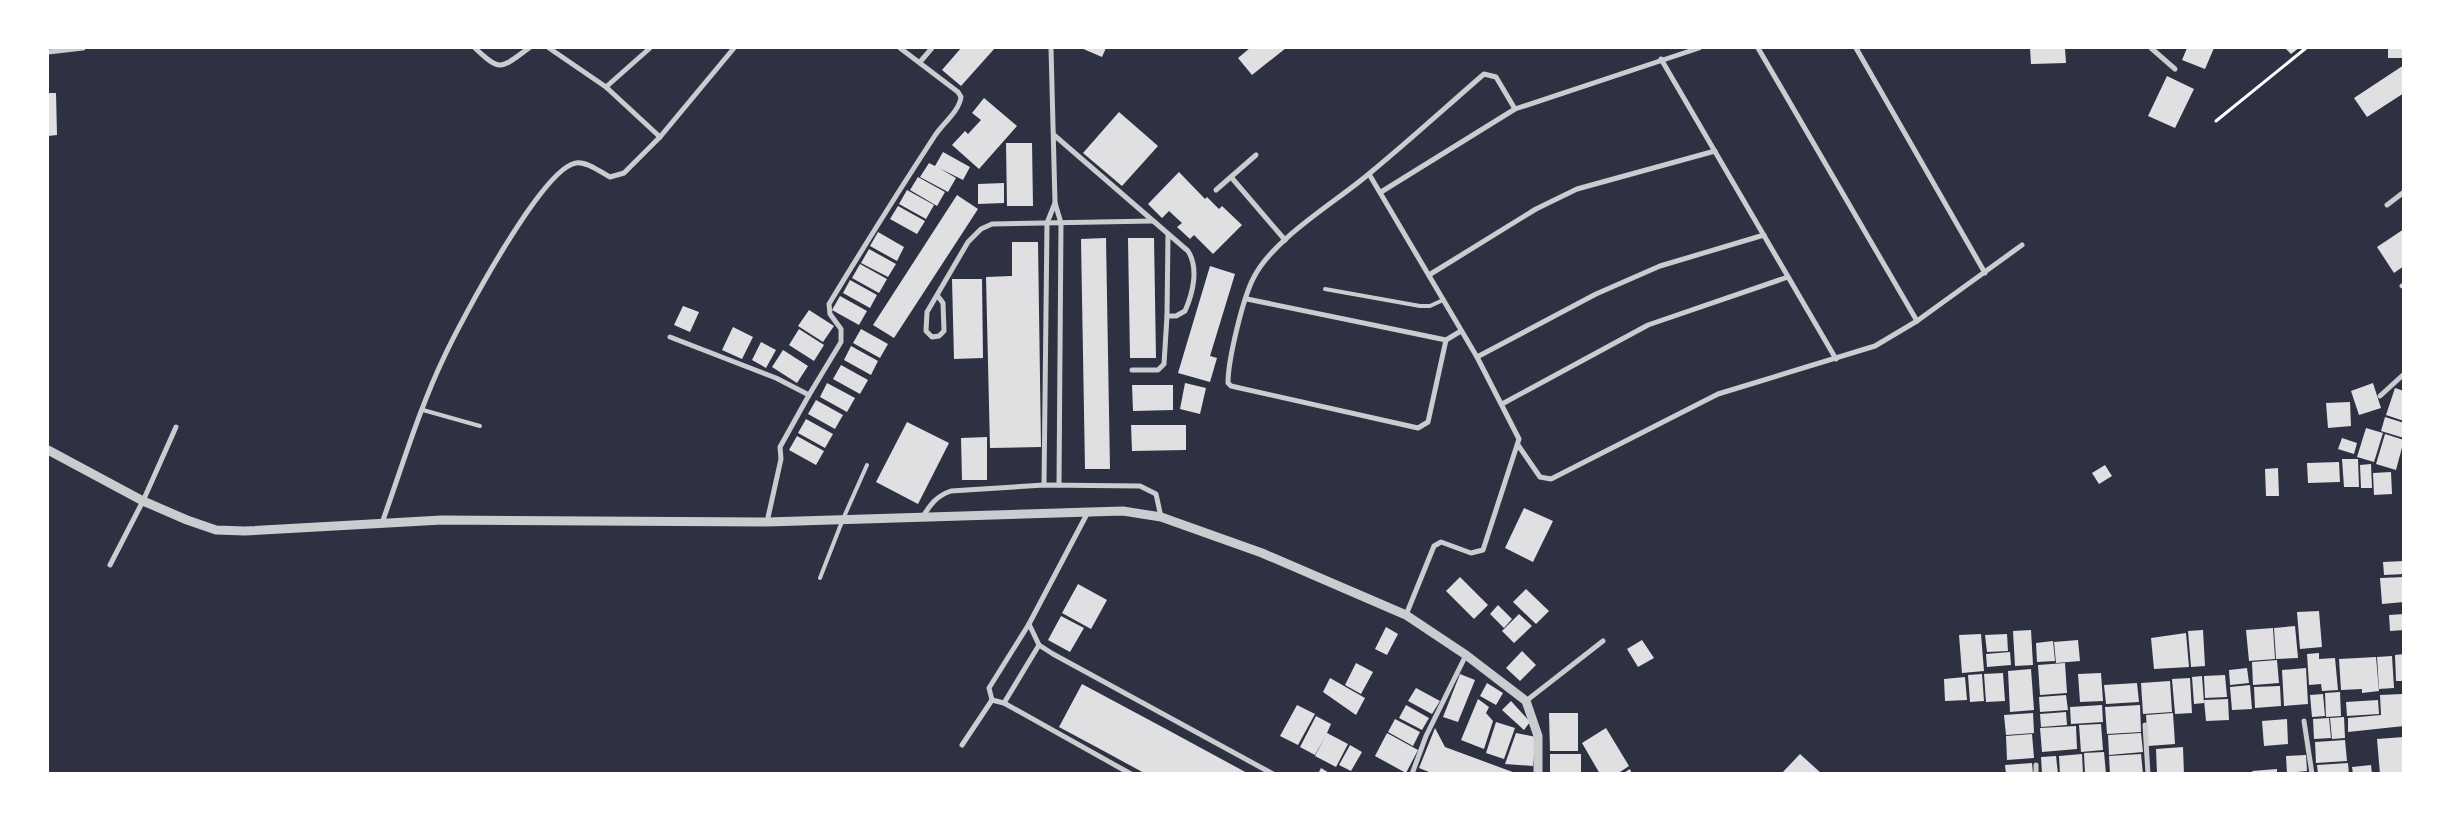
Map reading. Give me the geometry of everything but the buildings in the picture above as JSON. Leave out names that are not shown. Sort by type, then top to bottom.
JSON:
[{"type":"street","points":[[48,52],[83,48]]},
{"type":"street","points":[[475,48],[491,63],[501,66],[529,48]]},
{"type":"street","points":[[549,48],[606,87],[660,137]]},
{"type":"street","points":[[606,87],[650,48]]},
{"type":"street","points":[[382,523],[422,410],[445,355],[500,255],[552,179],[574,163],[580,163],[610,177],[618,176],[660,137],[734,48]]},
{"type":"street","points":[[767,522],[781,459],[780,447],[808,394],[841,342],[841,329],[830,314],[829,304],[866,242],[937,132],[960,103],[961,97],[958,92],[900,48]]},
{"type":"street","points":[[920,62],[932,48]]},
{"type":"street","points":[[1051,48],[1055,202],[1061,223],[1059,485]]},
{"type":"street","points":[[1381,192],[1516,109],[1661,59],[1699,48]]},
{"type":"street","points":[[1758,48],[1917,321]]},
{"type":"street","points":[[1856,48],[1985,273]]},
{"type":"street","points":[[2151,48],[2175,69]]},
{"type":"street","points":[[1661,59],[1836,359]]},
{"type":"street","points":[[1446,340],[1428,422],[1418,428],[1231,386],[1228,383],[1241,314],[1254,277],[1268,256],[1285,240],[1370,174],[1484,74],[1496,77],[1516,109]]},
{"type":"street","points":[[1054,135],[1188,251],[1195,267],[1185,311],[1176,316],[1167,316]]},
{"type":"street","points":[[1429,275],[1536,209],[1577,189],[1715,151]]},
{"type":"street","points":[[1216,190],[1256,155]]},
{"type":"street","points":[[1370,174],[1460,331],[1477,357],[1518,433],[1518,445],[1484,550],[1471,553],[1441,542],[1434,546],[1406,615]]},
{"type":"street","points":[[1231,177],[1285,240]]},
{"type":"street","points":[[2387,205],[2404,192]]},
{"type":"street","points":[[1044,485],[1047,223],[1055,202]]},
{"type":"street","points":[[938,295],[943,304],[944,331],[939,336],[932,337],[926,331],[925,320],[927,312],[968,242],[981,229],[992,224],[1153,221]]},
{"type":"street","points":[[1132,370],[1162,368],[1167,316],[1168,234]]},
{"type":"street","points":[[1477,357],[1596,294],[1636,276],[1660,266],[1764,235]]},
{"type":"street","points":[[1518,445],[1540,477],[1551,479],[1718,394],[1875,346],[1917,321],[2022,246]]},
{"type":"street","points":[[1502,404],[1648,325],[1788,277]]},
{"type":"street","points":[[1247,299],[1446,340],[1460,331]]},
{"type":"street","points":[[670,336],[776,378],[808,394]]},
{"type":"street","points":[[2380,396],[2404,374]]},
{"type":"street","points":[[110,565],[143,501],[176,427]]},
{"type":"street","points":[[48,450],[143,501],[216,530],[245,531],[442,520],[767,522],[843,519],[922,519],[1123,511],[1161,517],[1262,553],[1406,615],[1466,654],[1526,701],[1538,736],[1538,774]]},
{"type":"street","points":[[922,519],[933,502],[941,495],[951,491],[1044,485],[1140,486],[1156,494],[1161,517]]},
{"type":"street","points":[[962,745],[992,700],[989,688],[1029,624],[1088,512]]},
{"type":"street","points":[[1029,624],[1038,645],[1273,774]]},
{"type":"street","points":[[1526,701],[1603,641]]},
{"type":"street","points":[[1004,703],[1038,645]]},
{"type":"street","points":[[1412,774],[1426,736],[1466,654]]},
{"type":"street","points":[[992,700],[1004,703],[1131,774]]},
{"type":"street","points":[[2304,722],[2312,774]]},
{"type":"street","points":[[2145,725],[2148,774]]},
{"type":"street","points":[[2036,765],[2036,774]]},
{"type":"lane","points":[[1325,289],[1420,306],[1430,306],[1443,300]]},
{"type":"lane","points":[[422,410],[480,426]]},
{"type":"lane","points":[[820,578],[866,466]]},
{"type":"path","points":[[2216,121],[2306,48]]}]
